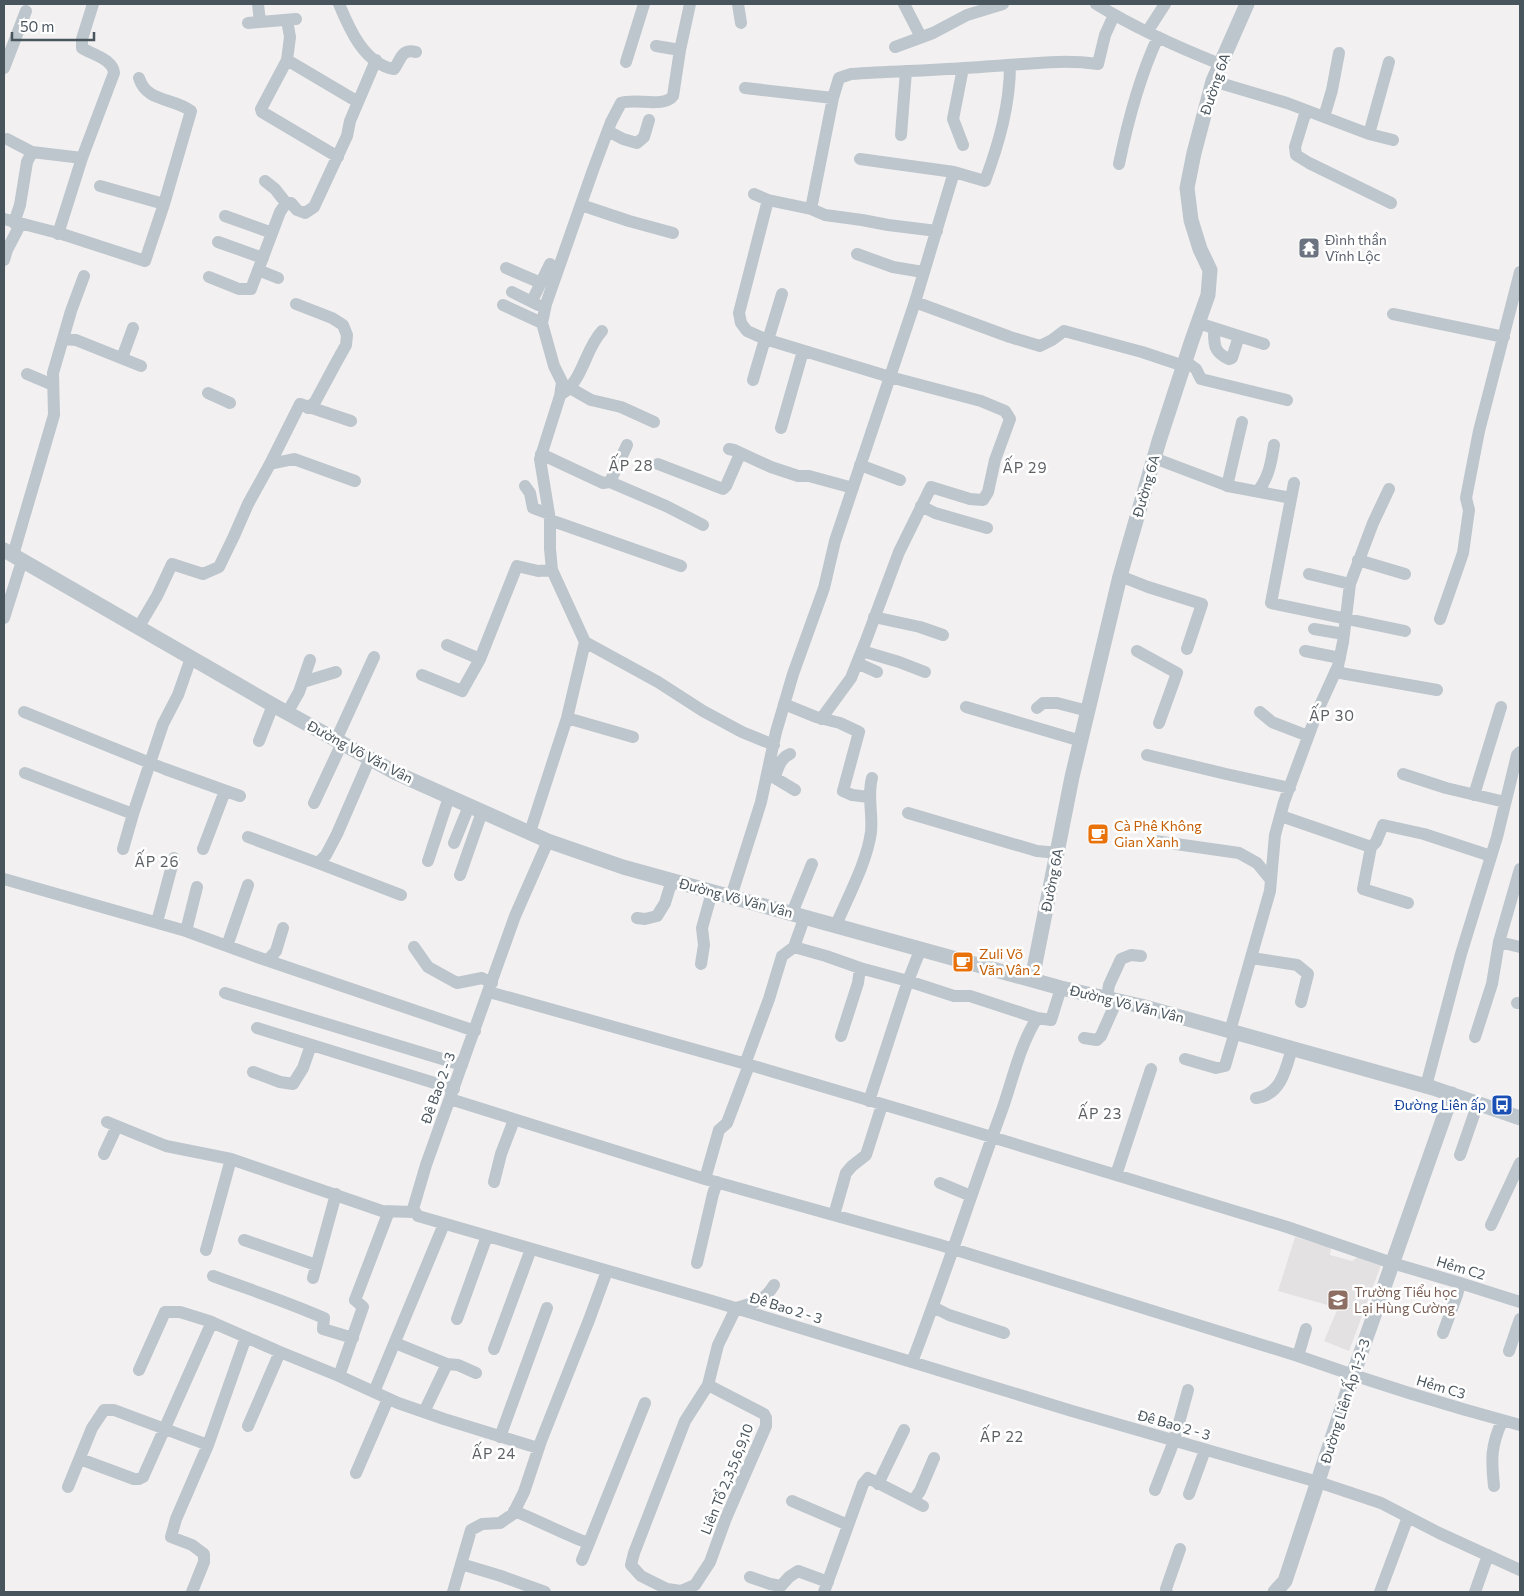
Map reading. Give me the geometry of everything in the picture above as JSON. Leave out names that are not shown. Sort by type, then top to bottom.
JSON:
[{"type":"street","points":[[58,234],[82,158],[114,72],[114,68],[102,59],[82,48],[82,39],[93,4]]},
{"type":"street","points":[[258,4],[254,22],[291,19],[290,42],[286,60],[261,106],[262,112],[338,157]]},
{"type":"street","points":[[339,4],[350,31],[362,49],[376,60],[394,69],[405,52],[409,50],[416,52]]},
{"type":"street","points":[[626,62],[644,4]]},
{"type":"street","points":[[565,392],[554,366],[542,323],[545,308],[608,131],[621,103],[633,100],[660,102],[670,100],[673,96],[690,4]]},
{"type":"street","points":[[738,4],[741,23]]},
{"type":"street","points":[[904,4],[921,37]]},
{"type":"street","points":[[895,47],[933,33],[967,15],[1003,4]]},
{"type":"street","points":[[1096,4],[1152,34],[1220,64]]},
{"type":"street","points":[[1119,164],[1131,108],[1148,59],[1152,34],[1165,4]]},
{"type":"street","name":"Đường 6A","points":[[1032,979],[1081,741],[1120,576],[1154,458],[1208,295],[1210,270],[1200,250],[1191,220],[1187,188],[1213,81],[1247,4]]},
{"type":"street","points":[[4,68],[26,11]]},
{"type":"street","points":[[811,210],[833,98],[839,78],[851,74],[963,68],[1044,61],[1076,61],[1098,64],[1105,35],[1114,15]]},
{"type":"street","points":[[656,46],[680,50]]},
{"type":"street","points":[[1324,117],[1332,90],[1339,53]]},
{"type":"street","points":[[286,60],[358,102]]},
{"type":"street","points":[[266,181],[286,203],[291,203],[297,210],[305,213],[314,207],[348,136],[350,121],[376,60]]},
{"type":"street","points":[[1369,134],[1389,62]]},
{"type":"street","points":[[860,159],[954,172],[985,181],[996,152],[1010,89],[1010,64]]},
{"type":"street","points":[[963,68],[953,119],[963,145]]},
{"type":"street","points":[[901,135],[906,71]]},
{"type":"street","points":[[12,222],[145,261],[191,111],[184,106],[161,99],[147,92],[141,86],[139,78]]},
{"type":"street","points":[[1213,81],[1287,103],[1369,134],[1394,140]]},
{"type":"street","points":[[745,88],[833,98]]},
{"type":"street","points":[[1306,111],[1295,147],[1296,155],[1391,203]]},
{"type":"street","points":[[608,131],[623,139],[637,142],[644,137],[649,120]]},
{"type":"street","points":[[7,139],[32,152],[82,158]]},
{"type":"street","points":[[4,260],[12,222],[20,205],[27,162],[32,152]]},
{"type":"street","points":[[771,777],[774,745],[792,674],[824,588],[836,541],[860,464],[915,302],[954,172]]},
{"type":"street","points":[[100,186],[164,204]]},
{"type":"street","points":[[754,194],[768,200],[825,215],[937,231]]},
{"type":"street","points":[[768,200],[739,313],[741,323],[747,331],[803,351],[890,377],[981,401],[1005,411],[1010,419],[995,460],[988,492],[983,500],[970,499],[931,486],[899,552],[851,678],[821,719]]},
{"type":"street","points":[[209,277],[239,289],[251,289],[280,212],[286,203]]},
{"type":"street","points":[[581,205],[674,233]]},
{"type":"street","points":[[225,216],[272,233]]},
{"type":"street","points":[[218,242],[263,258]]},
{"type":"street","points":[[857,254],[893,268],[923,272]]},
{"type":"street","points":[[532,301],[550,264]]},
{"type":"street","points":[[506,268],[541,283]]},
{"type":"street","points":[[258,270],[278,278]]},
{"type":"street","points":[[1440,619],[1464,553],[1469,510],[1466,498],[1480,431],[1520,272]]},
{"type":"street","points":[[4,618],[13,555],[54,415],[53,373],[64,339],[70,311],[84,276]]},
{"type":"street","points":[[512,292],[545,308]]},
{"type":"street","points":[[753,380],[782,294]]},
{"type":"street","points":[[915,302],[1040,346],[1064,331],[1184,364],[1196,369],[1201,379],[1287,400]]},
{"type":"street","points":[[296,304],[332,318],[343,325],[347,335],[346,345],[314,392],[315,402],[308,408]]},
{"type":"street","points":[[504,305],[542,323]]},
{"type":"street","points":[[1392,314],[1504,337]]},
{"type":"street","points":[[1198,324],[1264,344]]},
{"type":"street","points":[[122,358],[133,328]]},
{"type":"street","points":[[1214,328],[1214,345],[1220,356],[1229,360],[1232,358],[1239,336]]},
{"type":"street","points":[[602,331],[595,338],[582,368],[565,392],[540,459],[549,517],[552,570],[585,642],[658,682],[702,711],[742,732],[774,745]]},
{"type":"street","points":[[64,339],[76,340],[141,366]]},
{"type":"street","points":[[781,428],[803,351]]},
{"type":"street","points":[[27,374],[53,385]]},
{"type":"street","points":[[565,392],[621,407],[654,422]]},
{"type":"street","points":[[208,393],[230,402]]},
{"type":"street","points":[[138,628],[157,596],[172,564],[203,574],[219,567],[248,504],[300,404],[351,420]]},
{"type":"street","points":[[1227,486],[1242,422]]},
{"type":"street","points":[[610,482],[627,445]]},
{"type":"street","points":[[1258,491],[1271,468],[1274,445]]},
{"type":"street","points":[[658,464],[723,489],[726,486],[734,451],[798,476],[809,476],[853,488]]},
{"type":"street","points":[[542,454],[603,483],[610,482],[666,506],[703,525]]},
{"type":"street","points":[[1154,458],[1227,486],[1291,498]]},
{"type":"street","points":[[270,464],[294,459],[355,482]]},
{"type":"street","points":[[860,464],[900,480]]},
{"type":"street","points":[[1294,483],[1271,603],[1405,631]]},
{"type":"street","points":[[525,486],[530,492],[533,508],[549,517],[681,566]]},
{"type":"street","points":[[1184,1059],[1216,1068],[1225,1066],[1232,1031],[1268,899],[1280,816],[1318,710],[1336,672],[1344,634],[1350,584],[1358,560],[1389,489]]},
{"type":"street","points":[[921,506],[935,513],[987,528]]},
{"type":"street","name":"Đường Võ Văn Vân","points":[[13,555],[273,705],[396,773],[548,841],[606,862],[712,892],[1061,988],[1112,999],[1232,1031],[1426,1086],[1520,1118]]},
{"type":"street","points":[[1358,560],[1405,574]]},
{"type":"street","points":[[422,675],[462,691],[480,659],[517,566],[538,571],[552,570]]},
{"type":"street","points":[[1310,574],[1350,584]]},
{"type":"street","points":[[1120,576],[1148,588],[1202,604],[1186,649]]},
{"type":"street","points":[[874,617],[920,627],[943,636]]},
{"type":"street","points":[[1314,629],[1344,634]]},
{"type":"street","points":[[530,832],[567,718],[585,642]]},
{"type":"street","points":[[447,646],[480,659]]},
{"type":"street","points":[[1136,651],[1176,673],[1159,723]]},
{"type":"street","points":[[1305,651],[1340,658]]},
{"type":"street","points":[[314,803],[374,657]]},
{"type":"street","points":[[859,657],[877,672]]},
{"type":"street","points":[[859,657],[925,672]]},
{"type":"street","points":[[123,849],[163,724],[178,695],[191,658]]},
{"type":"street","points":[[288,713],[303,682],[310,660]]},
{"type":"street","points":[[303,682],[336,672]]},
{"type":"street","points":[[1336,672],[1437,690]]},
{"type":"street","points":[[1037,708],[1044,703],[1057,703],[1088,711]]},
{"type":"street","points":[[784,704],[821,719],[853,728],[859,732],[843,791],[852,795],[868,797]]},
{"type":"street","points":[[258,741],[273,705]]},
{"type":"street","points":[[966,707],[1081,741]]},
{"type":"street","points":[[1474,795],[1501,707]]},
{"type":"street","points":[[24,712],[165,769],[240,796]]},
{"type":"street","points":[[1260,712],[1272,722],[1308,736]]},
{"type":"street","points":[[567,718],[633,737]]},
{"type":"street","points":[[1426,1086],[1458,962],[1491,856],[1517,755],[1520,752]]},
{"type":"street","points":[[731,897],[761,802],[771,777],[786,756],[790,754]]},
{"type":"street","points":[[1147,754],[1290,788]]},
{"type":"street","points":[[318,863],[326,855],[337,834],[370,758]]},
{"type":"street","points":[[25,773],[133,814]]},
{"type":"street","points":[[1402,774],[1505,802]]},
{"type":"street","points":[[771,777],[795,790]]},
{"type":"street","points":[[836,925],[862,862],[871,833],[868,797],[872,778]]},
{"type":"street","points":[[203,849],[226,791]]},
{"type":"street","points":[[428,860],[449,797]]},
{"type":"street","points":[[454,843],[476,809]]},
{"type":"street","points":[[460,875],[476,809]]},
{"type":"street","points":[[908,813],[1038,851],[1058,852]]},
{"type":"street","points":[[1280,816],[1371,847]]},
{"type":"street","points":[[1408,904],[1363,889],[1371,847],[1376,842],[1383,825],[1424,834],[1491,856]]},
{"type":"street","points":[[248,837],[401,895]]},
{"type":"street","name":"Đê Bao 2 - 3","points":[[548,841],[515,916],[426,1165],[414,1209],[418,1216],[736,1308],[1174,1441],[1318,1482],[1381,1503],[1520,1570]]},
{"type":"street","points":[[1155,841],[1239,853],[1257,863],[1271,880]]},
{"type":"street","points":[[157,922],[174,858]]},
{"type":"street","points":[[697,1263],[711,1202],[711,1180],[719,1130],[727,1123],[782,956],[794,947],[799,915],[812,864]]},
{"type":"street","points":[[1476,1037],[1492,984],[1499,942],[1520,869]]},
{"type":"street","points":[[4,879],[186,931],[475,1031]]},
{"type":"street","points":[[637,918],[645,919],[657,916],[665,903],[672,880]]},
{"type":"street","points":[[227,946],[248,886]]},
{"type":"street","points":[[186,931],[197,887]]},
{"type":"street","points":[[701,964],[704,945],[702,928],[712,892]]},
{"type":"street","points":[[268,960],[276,951],[282,928]]},
{"type":"street","points":[[1499,942],[1520,947]]},
{"type":"street","name":"Hẻm C2","points":[[414,947],[428,966],[457,983],[482,978],[490,987],[1287,1227],[1392,1263],[1520,1302]]},
{"type":"street","points":[[794,947],[954,996],[970,996],[1037,1018],[1051,1020],[1061,988]]},
{"type":"street","points":[[869,1101],[908,981],[921,948]]},
{"type":"street","points":[[1084,1038],[1097,1040],[1101,1036],[1112,999],[1109,985],[1121,959],[1131,955],[1141,956]]},
{"type":"street","points":[[1252,958],[1297,965],[1308,974],[1301,1002]]},
{"type":"street","points":[[841,1036],[858,983],[860,968]]},
{"type":"street","points":[[225,993],[462,1065]]},
{"type":"street","points":[[912,1362],[1002,1109],[1019,1054],[1037,1018]]},
{"type":"street","name":"Hẻm C3","points":[[257,1028],[452,1094],[514,1120],[711,1180],[952,1249],[1298,1356],[1455,1408],[1520,1426]]},
{"type":"street","points":[[253,1072],[280,1082],[293,1084],[303,1068],[310,1045]]},
{"type":"street","points":[[1256,1098],[1272,1093],[1286,1072],[1292,1048]]},
{"type":"street","points":[[1116,1175],[1151,1069]]},
{"type":"street","name":"Đường Liên Ấp 1-2-3","points":[[1275,1592],[1285,1581],[1353,1375],[1452,1094]]},
{"type":"street","points":[[1460,1155],[1478,1103]]},
{"type":"street","points":[[834,1215],[846,1173],[866,1155],[882,1104]]},
{"type":"street","points":[[494,1182],[501,1154],[514,1120]]},
{"type":"street","points":[[104,1154],[112,1124],[166,1146],[231,1160],[382,1211],[414,1212]]},
{"type":"street","points":[[206,1250],[231,1160]]},
{"type":"street","points":[[1491,1225],[1520,1163]]},
{"type":"street","points":[[940,1183],[970,1196]]},
{"type":"street","points":[[313,1278],[336,1194]]},
{"type":"street","points":[[339,1376],[363,1307],[354,1300],[389,1212]]},
{"type":"street","points":[[374,1392],[444,1224]]},
{"type":"street","points":[[457,1318],[487,1236]]},
{"type":"street","points":[[244,1240],[316,1265]]},
{"type":"street","points":[[494,1349],[531,1249]]},
{"type":"street","points":[[453,1592],[472,1530],[482,1524],[500,1523],[513,1514],[524,1492],[538,1448],[607,1271]]},
{"type":"street","points":[[213,1276],[324,1318],[323,1329],[353,1338]]},
{"type":"street","points":[[1442,1333],[1460,1283]]},
{"type":"street","points":[[736,1308],[760,1301],[769,1294],[774,1285]]},
{"type":"street","points":[[933,1307],[949,1315],[1004,1333]]},
{"type":"street","points":[[500,1437],[547,1308]]},
{"type":"street","name":"Liên Tổ 2,3,5,6,9,10","points":[[708,1385],[764,1414],[766,1426],[726,1518],[710,1562],[694,1585],[680,1591],[667,1590],[641,1576],[631,1565],[685,1421],[708,1385],[718,1346],[736,1308]]},
{"type":"street","points":[[139,1370],[165,1312],[180,1312],[212,1322],[388,1399],[538,1448]]},
{"type":"street","points":[[1509,1351],[1520,1319]]},
{"type":"street","points":[[80,1459],[139,1479],[143,1477],[212,1322]]},
{"type":"street","points":[[1298,1356],[1306,1329]]},
{"type":"street","points":[[192,1592],[204,1562],[204,1554],[192,1545],[171,1537],[176,1519],[208,1445],[246,1337]]},
{"type":"street","points":[[395,1343],[447,1364],[458,1365],[476,1373]]},
{"type":"street","points":[[248,1426],[280,1352]]},
{"type":"street","points":[[424,1412],[447,1364]]},
{"type":"street","points":[[1155,1490],[1174,1441],[1188,1390]]},
{"type":"street","points":[[356,1473],[388,1399]]},
{"type":"street","points":[[582,1560],[645,1403]]},
{"type":"street","points":[[68,1487],[92,1428],[104,1410],[114,1410],[208,1445]]},
{"type":"street","points":[[1494,1486],[1491,1454],[1502,1420]]},
{"type":"street","points":[[878,1484],[904,1430]]},
{"type":"street","points":[[1189,1494],[1205,1450]]},
{"type":"street","points":[[750,1577],[781,1586],[789,1577],[798,1572],[826,1587],[863,1484],[868,1478],[918,1504],[920,1491],[934,1458]]},
{"type":"street","points":[[792,1501],[848,1525]]},
{"type":"street","points":[[514,1511],[588,1544]]},
{"type":"street","points":[[1380,1592],[1408,1517]]},
{"type":"street","points":[[1167,1592],[1166,1589],[1180,1549]]},
{"type":"street","points":[[1475,1592],[1488,1555]]},
{"type":"street","points":[[461,1564],[545,1592]]},
{"type":"shaded area","name":"Trường Tiểu học Lại Hùng Cường","points":[[1295,1237],[1331,1248],[1330,1255],[1352,1261],[1358,1257],[1381,1265],[1349,1351],[1324,1341],[1338,1308],[1278,1291]]},
{"type":"place","name":"Đình thần Vĩnh Lộc","points":[[1309,248]]},
{"type":"place","name":"Cà Phê Không Gian Xanh","points":[[1098,834]]},
{"type":"place","name":"Zuli Võ Văn Vân 2","points":[[963,962]]},
{"type":"place","name":"Đường Liên ấp","points":[[1502,1105]]},
{"type":"place","name":"Trường Tiểu học Lại Hùng Cường","points":[[1338,1300]]},
{"type":"district","name":"ẤP 28","points":[[631,466]]},
{"type":"district","name":"ẤP 29","points":[[1025,468]]},
{"type":"district","name":"ẤP 30","points":[[1332,716]]},
{"type":"district","name":"ẤP 26","points":[[157,862]]},
{"type":"district","name":"ẤP 23","points":[[1100,1114]]},
{"type":"district","name":"ẤP 22","points":[[1002,1437]]},
{"type":"district","name":"ẤP 24","points":[[494,1454]]}]
